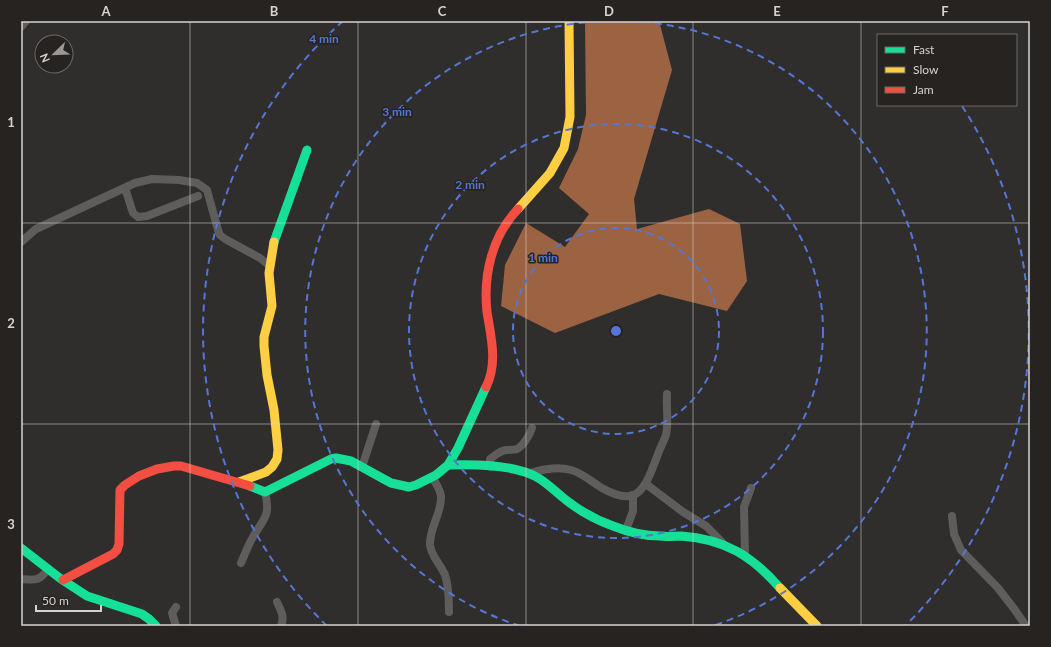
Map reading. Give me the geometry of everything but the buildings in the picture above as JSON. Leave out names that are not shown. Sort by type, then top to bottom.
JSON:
[{"type":"street","points":[[21,27],[26,21]]},
{"type":"street","points":[[63,580],[113,554],[117,550],[119,544],[120,490],[129,481],[160,469],[175,466],[239,482],[265,492],[331,459],[345,459],[362,466],[380,478],[404,486],[416,485],[432,477],[448,465],[490,380],[492,371],[493,354],[487,309],[487,284],[491,256],[495,244],[509,218],[550,173],[564,148],[570,117],[570,21]]},
{"type":"street","points":[[239,482],[266,472],[272,467],[277,459],[278,450],[274,410],[267,375],[264,346],[264,337],[272,306],[270,266],[272,247],[278,228],[307,150]]},
{"type":"street","points":[[21,242],[36,229],[135,183],[152,178],[179,180],[197,183],[207,190],[220,235],[224,239],[260,258],[270,266]]},
{"type":"street","points":[[125,188],[133,213],[138,217],[146,216],[198,196]]},
{"type":"street","points":[[526,474],[553,468],[570,470],[584,475],[597,485],[612,493],[626,497],[639,492],[646,484],[668,430],[666,406],[667,394]]},
{"type":"street","points":[[362,466],[376,424]]},
{"type":"street","points":[[491,467],[490,459],[500,452],[517,449],[520,447],[532,428]]},
{"type":"street","points":[[448,465],[469,464],[534,476],[547,484],[567,501],[593,517],[626,530],[654,536],[680,536],[706,539],[729,548],[745,555],[760,566],[792,602],[817,626]]},
{"type":"street","points":[[432,477],[438,487],[441,497],[432,531],[430,546],[432,553],[445,576],[448,589],[449,612]]},
{"type":"street","points":[[646,484],[683,512],[706,526],[729,548]]},
{"type":"street","points":[[745,555],[744,507],[751,488]]},
{"type":"street","points":[[241,563],[253,537],[267,514],[268,503],[265,492]]},
{"type":"street","points":[[626,530],[633,511],[633,495]]},
{"type":"street","points":[[952,516],[954,534],[961,550],[1002,593],[1026,626]]},
{"type":"street","points":[[21,548],[63,580],[95,600],[142,614],[150,619],[156,626]]},
{"type":"street","points":[[21,579],[37,580],[42,577],[48,569]]},
{"type":"street","points":[[277,602],[282,614],[283,621],[281,626]]},
{"type":"street","points":[[176,607],[172,613],[176,626]]},
{"type":"shaded area","points":[[585,21],[659,21],[672,70],[634,199],[637,229],[709,209],[740,224],[747,281],[727,311],[659,294],[555,333],[501,306],[505,265],[526,223],[565,247],[589,214],[559,188],[578,149],[586,115]]},
{"type":"traffic: fast","points":[[274,242],[307,150]]},
{"type":"traffic: fast","points":[[250,486],[265,492],[331,459],[336,458],[351,461],[391,483],[409,487],[416,485],[436,475],[448,465],[458,448],[486,387]]},
{"type":"traffic: fast","points":[[448,465],[483,465],[520,470],[540,479],[566,500],[600,521],[619,528],[648,535],[697,538],[724,545],[748,558],[780,588]]},
{"type":"traffic: fast","points":[[21,548],[61,579],[87,596],[142,614],[156,626]]},
{"type":"traffic: slow","points":[[518,209],[550,173],[564,148],[570,117],[569,21]]},
{"type":"traffic: slow","points":[[239,482],[266,472],[272,467],[277,459],[278,450],[274,410],[267,375],[264,346],[264,337],[272,306],[269,273],[274,242]]},
{"type":"traffic: slow","points":[[780,588],[817,626]]},
{"type":"traffic: jam","points":[[486,387],[490,378],[493,359],[486,298],[488,270],[491,257],[502,231],[518,209]]},
{"type":"traffic: jam","points":[[63,580],[113,554],[117,550],[119,544],[120,490],[139,476],[157,469],[181,466],[250,486]]}]
